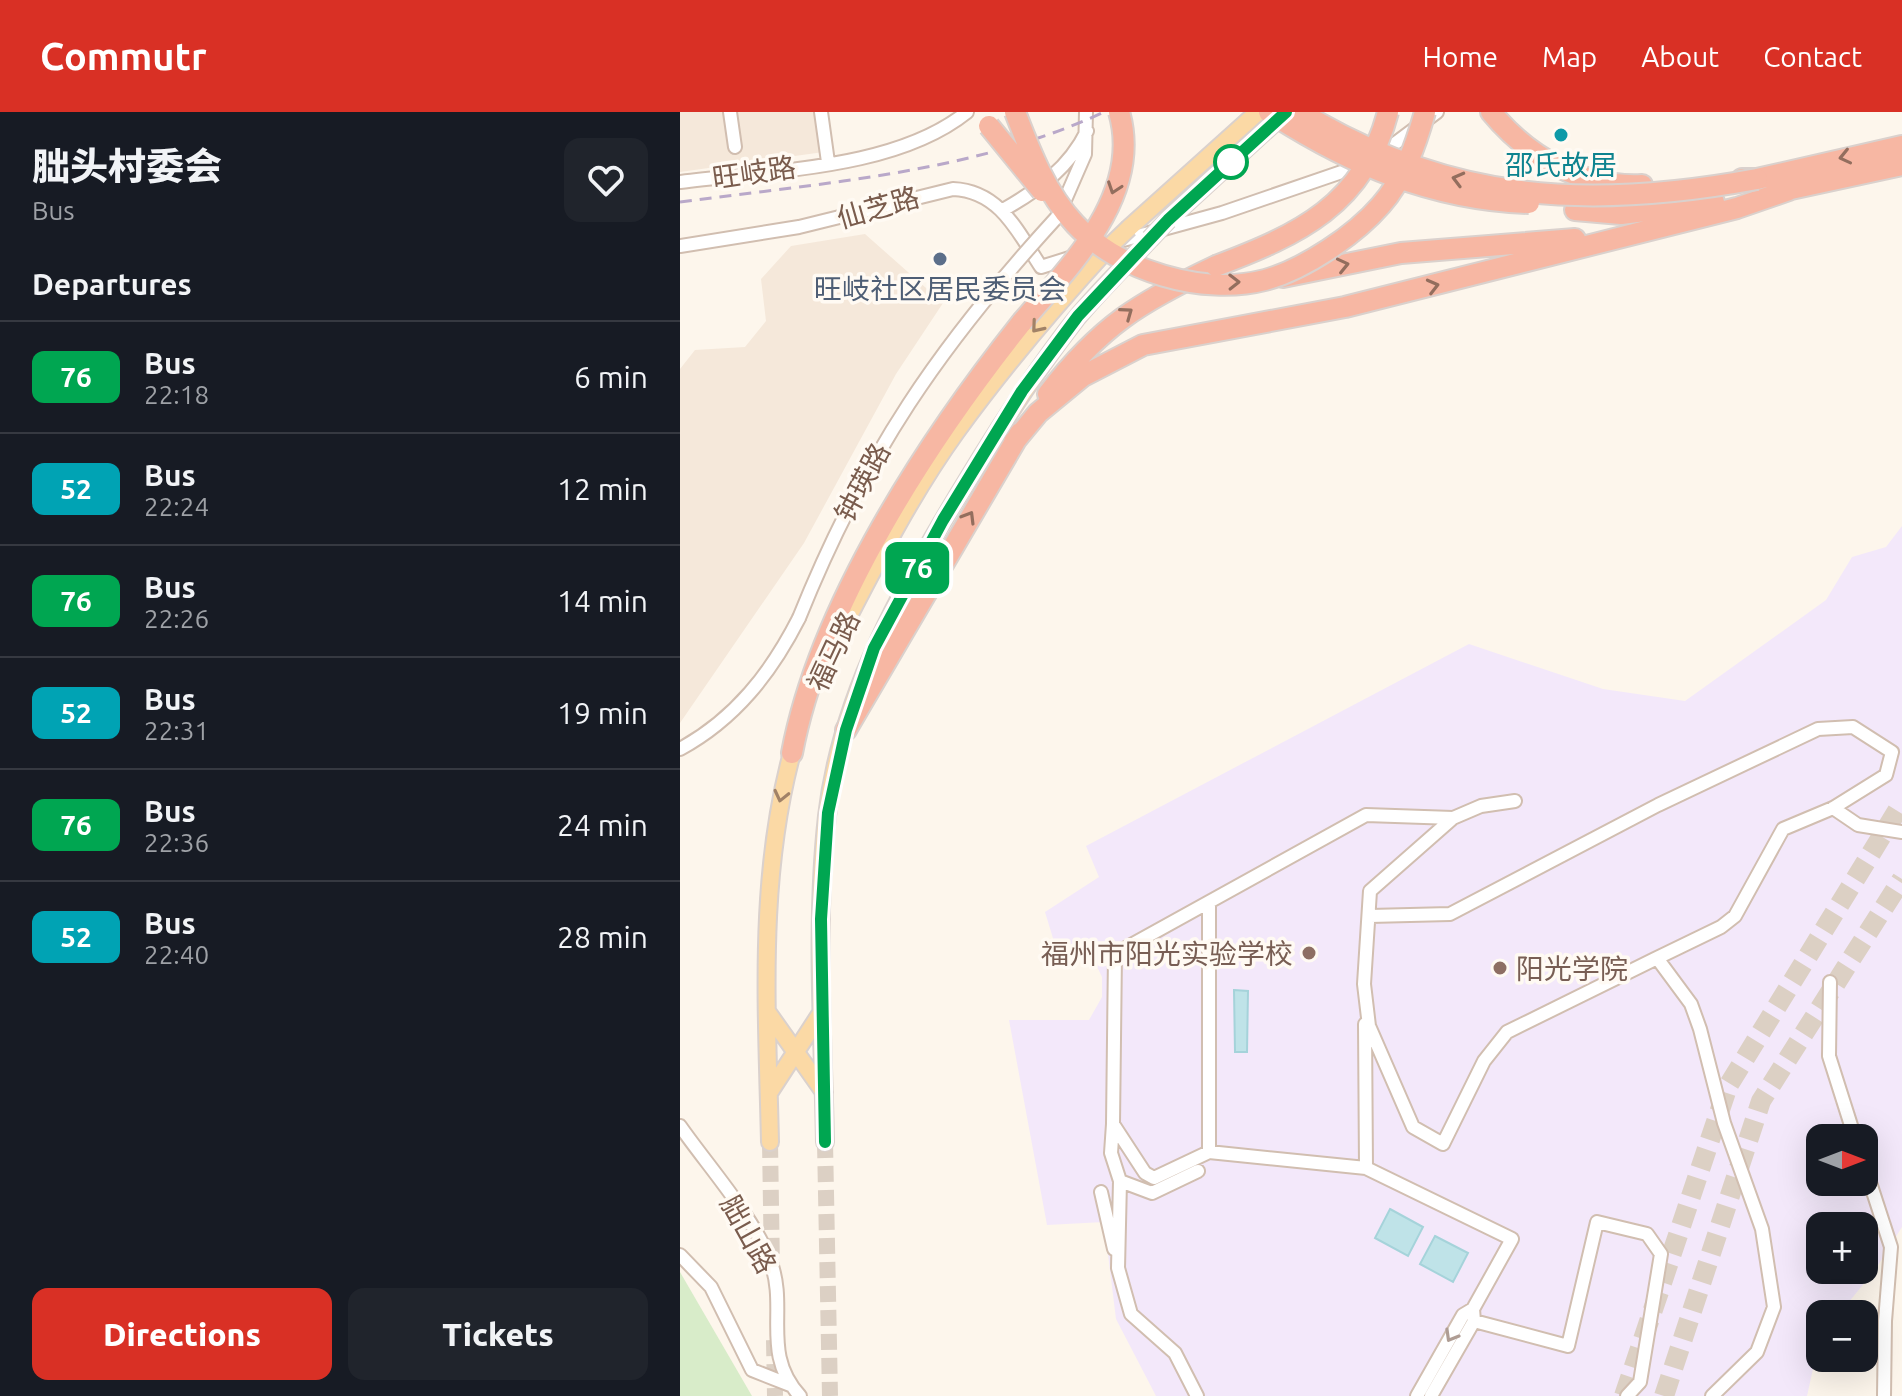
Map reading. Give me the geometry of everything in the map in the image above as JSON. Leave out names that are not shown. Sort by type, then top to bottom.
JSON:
[{"type":"highway","points":[[981,112],[1030,178],[1067,220],[1116,255],[1163,276],[1217,283],[1267,279],[1401,253],[1558,242],[1661,227]]},
{"type":"highway","points":[[1015,112],[1042,175],[1067,220]]},
{"type":"highway","points":[[1269,112],[1339,153],[1380,171],[1438,191],[1488,203],[1528,203],[1621,214],[1789,190],[1902,165]]},
{"type":"highway","points":[[1300,112],[1334,133],[1393,159],[1486,186],[1529,193],[1599,197],[1658,195],[1757,179],[1902,146]]},
{"type":"highway","points":[[846,730],[1014,442],[1074,360],[1104,330],[1147,299],[1303,229],[1342,198],[1371,157],[1388,112]]},
{"type":"highway","points":[[1267,279],[1325,251],[1363,224],[1394,188],[1419,134],[1424,112]]},
{"type":"highway","points":[[1491,112],[1516,139],[1547,162],[1605,183],[1630,186],[1757,179]]},
{"type":"highway","points":[[792,753],[800,709],[815,668],[860,572],[925,458],[982,373],[1089,243],[1112,196],[1123,119]]},
{"type":"highway","points":[[1014,442],[1038,413],[1101,364],[1143,345],[1345,307],[1737,208],[1789,190]]},
{"type":"main road","name":"福马路","points":[[770,1142],[768,882],[778,803],[820,671],[879,557],[954,435],[1010,359],[1108,248],[1258,112]]},
{"type":"main road","name":"福马路","points":[[825,1142],[821,919],[828,813],[846,730],[874,648],[943,520],[1022,391],[1078,316],[1168,220],[1286,112]]},
{"type":"main road","points":[[768,1013],[780,1025],[796,1031],[811,1025],[822,1012]]},
{"type":"main road","points":[[769,1093],[822,1012]]},
{"type":"main road","points":[[768,1013],[824,1092]]},
{"type":"main road","points":[[769,1093],[782,1080],[797,1077],[812,1080],[824,1092]]},
{"type":"street","points":[[730,112],[735,147]]},
{"type":"street","points":[[821,112],[828,162]]},
{"type":"street","name":"旺岐路","points":[[680,182],[828,162],[899,147],[941,130],[967,112]]},
{"type":"street","name":"钟瑛路","points":[[682,748],[749,696],[769,670],[799,618],[841,521],[915,391],[981,302],[1067,220],[1087,131],[1086,112]]},
{"type":"street","name":"仙芝路","points":[[680,246],[842,218],[944,189],[978,193],[1003,210],[1041,267],[1150,231],[1222,213],[1366,163],[1437,112]]},
{"type":"street","points":[[1003,210],[1033,194],[1055,175],[1076,151],[1087,131]]},
{"type":"street","points":[[1364,984],[1369,1026],[1413,1127],[1443,1144],[1484,1061],[1507,1032],[1721,927],[1735,916],[1783,829],[1833,808],[1886,775],[1892,752],[1853,727],[1818,729],[1658,805],[1450,914],[1370,916]]},
{"type":"street","points":[[1366,1168],[1364,984],[1370,891],[1453,818],[1481,806],[1515,801]]},
{"type":"street","points":[[1833,808],[1858,825],[1902,832]]},
{"type":"street","points":[[1118,1268],[1120,1181],[1111,1153],[1115,954],[1366,815],[1453,818]]},
{"type":"street","points":[[1209,902],[1209,1152]]},
{"type":"street","points":[[1657,958],[1691,1004],[1700,1029],[1724,1123],[1762,1229],[1774,1307],[1757,1352],[1712,1396]]},
{"type":"street","points":[[1830,982],[1829,1056],[1851,1124]]},
{"type":"street","points":[[1113,1124],[1145,1173],[1154,1178],[1209,1152],[1366,1168],[1512,1239],[1431,1396]]},
{"type":"street","name":"胐山路","points":[[680,1126],[769,1258],[777,1291],[778,1360],[790,1385],[800,1396]]},
{"type":"street","points":[[1120,1181],[1152,1193],[1198,1171]]},
{"type":"street","points":[[1101,1192],[1131,1314],[1175,1353],[1197,1396]]},
{"type":"street","points":[[1874,1196],[1891,1247],[1884,1338],[1884,1396]]},
{"type":"street","points":[[1417,1396],[1463,1315],[1473,1315],[1568,1346],[1597,1222],[1647,1234],[1661,1254],[1640,1382],[1627,1396]]},
{"type":"street","points":[[680,1255],[711,1287],[752,1370],[790,1385]]},
{"type":"shaded area","points":[[680,112],[827,112],[831,151],[680,172]]},
{"type":"shaded area","points":[[865,234],[943,303],[896,374],[804,543],[680,723],[680,369],[695,350],[745,347],[766,321],[761,279],[791,246]]},
{"type":"shaded area","name":"阳光学院","points":[[1902,526],[1902,1227],[1878,1265],[1878,1212],[1806,1212],[1806,1284],[1864,1284],[1850,1300],[1806,1300],[1806,1372],[1812,1372],[1807,1396],[1156,1396],[1116,1319],[1104,1222],[1047,1225],[1009,1020],[1089,1020],[1102,997],[1102,977],[1090,952],[1059,958],[1045,912],[1099,877],[1086,846],[1469,644],[1603,689],[1685,701],[1826,600],[1852,557],[1886,547]]},
{"type":"green space","points":[[680,1272],[752,1396],[680,1396]]},
{"type":"water","points":[[1234,990],[1248,991],[1247,1052],[1235,1052]]},
{"type":"water","points":[[1390,1209],[1423,1227],[1408,1256],[1375,1238]]},
{"type":"water","points":[[1435,1236],[1468,1253],[1453,1282],[1420,1264]]},
{"type":"tunnel","points":[[1624,1396],[1728,1086],[1902,803]]},
{"type":"tunnel","points":[[1664,1396],[1761,1101],[1902,879]]},
{"type":"tunnel","points":[[770,1142],[772,1269]]},
{"type":"tunnel","points":[[825,1142],[830,1396]]},
{"type":"tunnel","points":[[774,1340],[775,1396]]},
{"type":"railway","points":[[680,202],[842,181],[950,162],[1054,133],[1104,112]]},
{"type":"bus line","name":"76","points":[[825,1142],[821,919],[828,813],[846,730],[874,648],[943,520],[1022,391],[1078,316],[1168,220],[1286,112]]},
{"type":"place","name":"邵氏故居","points":[[1561,135]]},
{"type":"place","name":"旺岐社区居民委员会","points":[[940,259]]},
{"type":"place","name":"福州市阳光实验学校","points":[[1309,953]]},
{"type":"place","name":"阳光学院","points":[[1500,968]]}]
